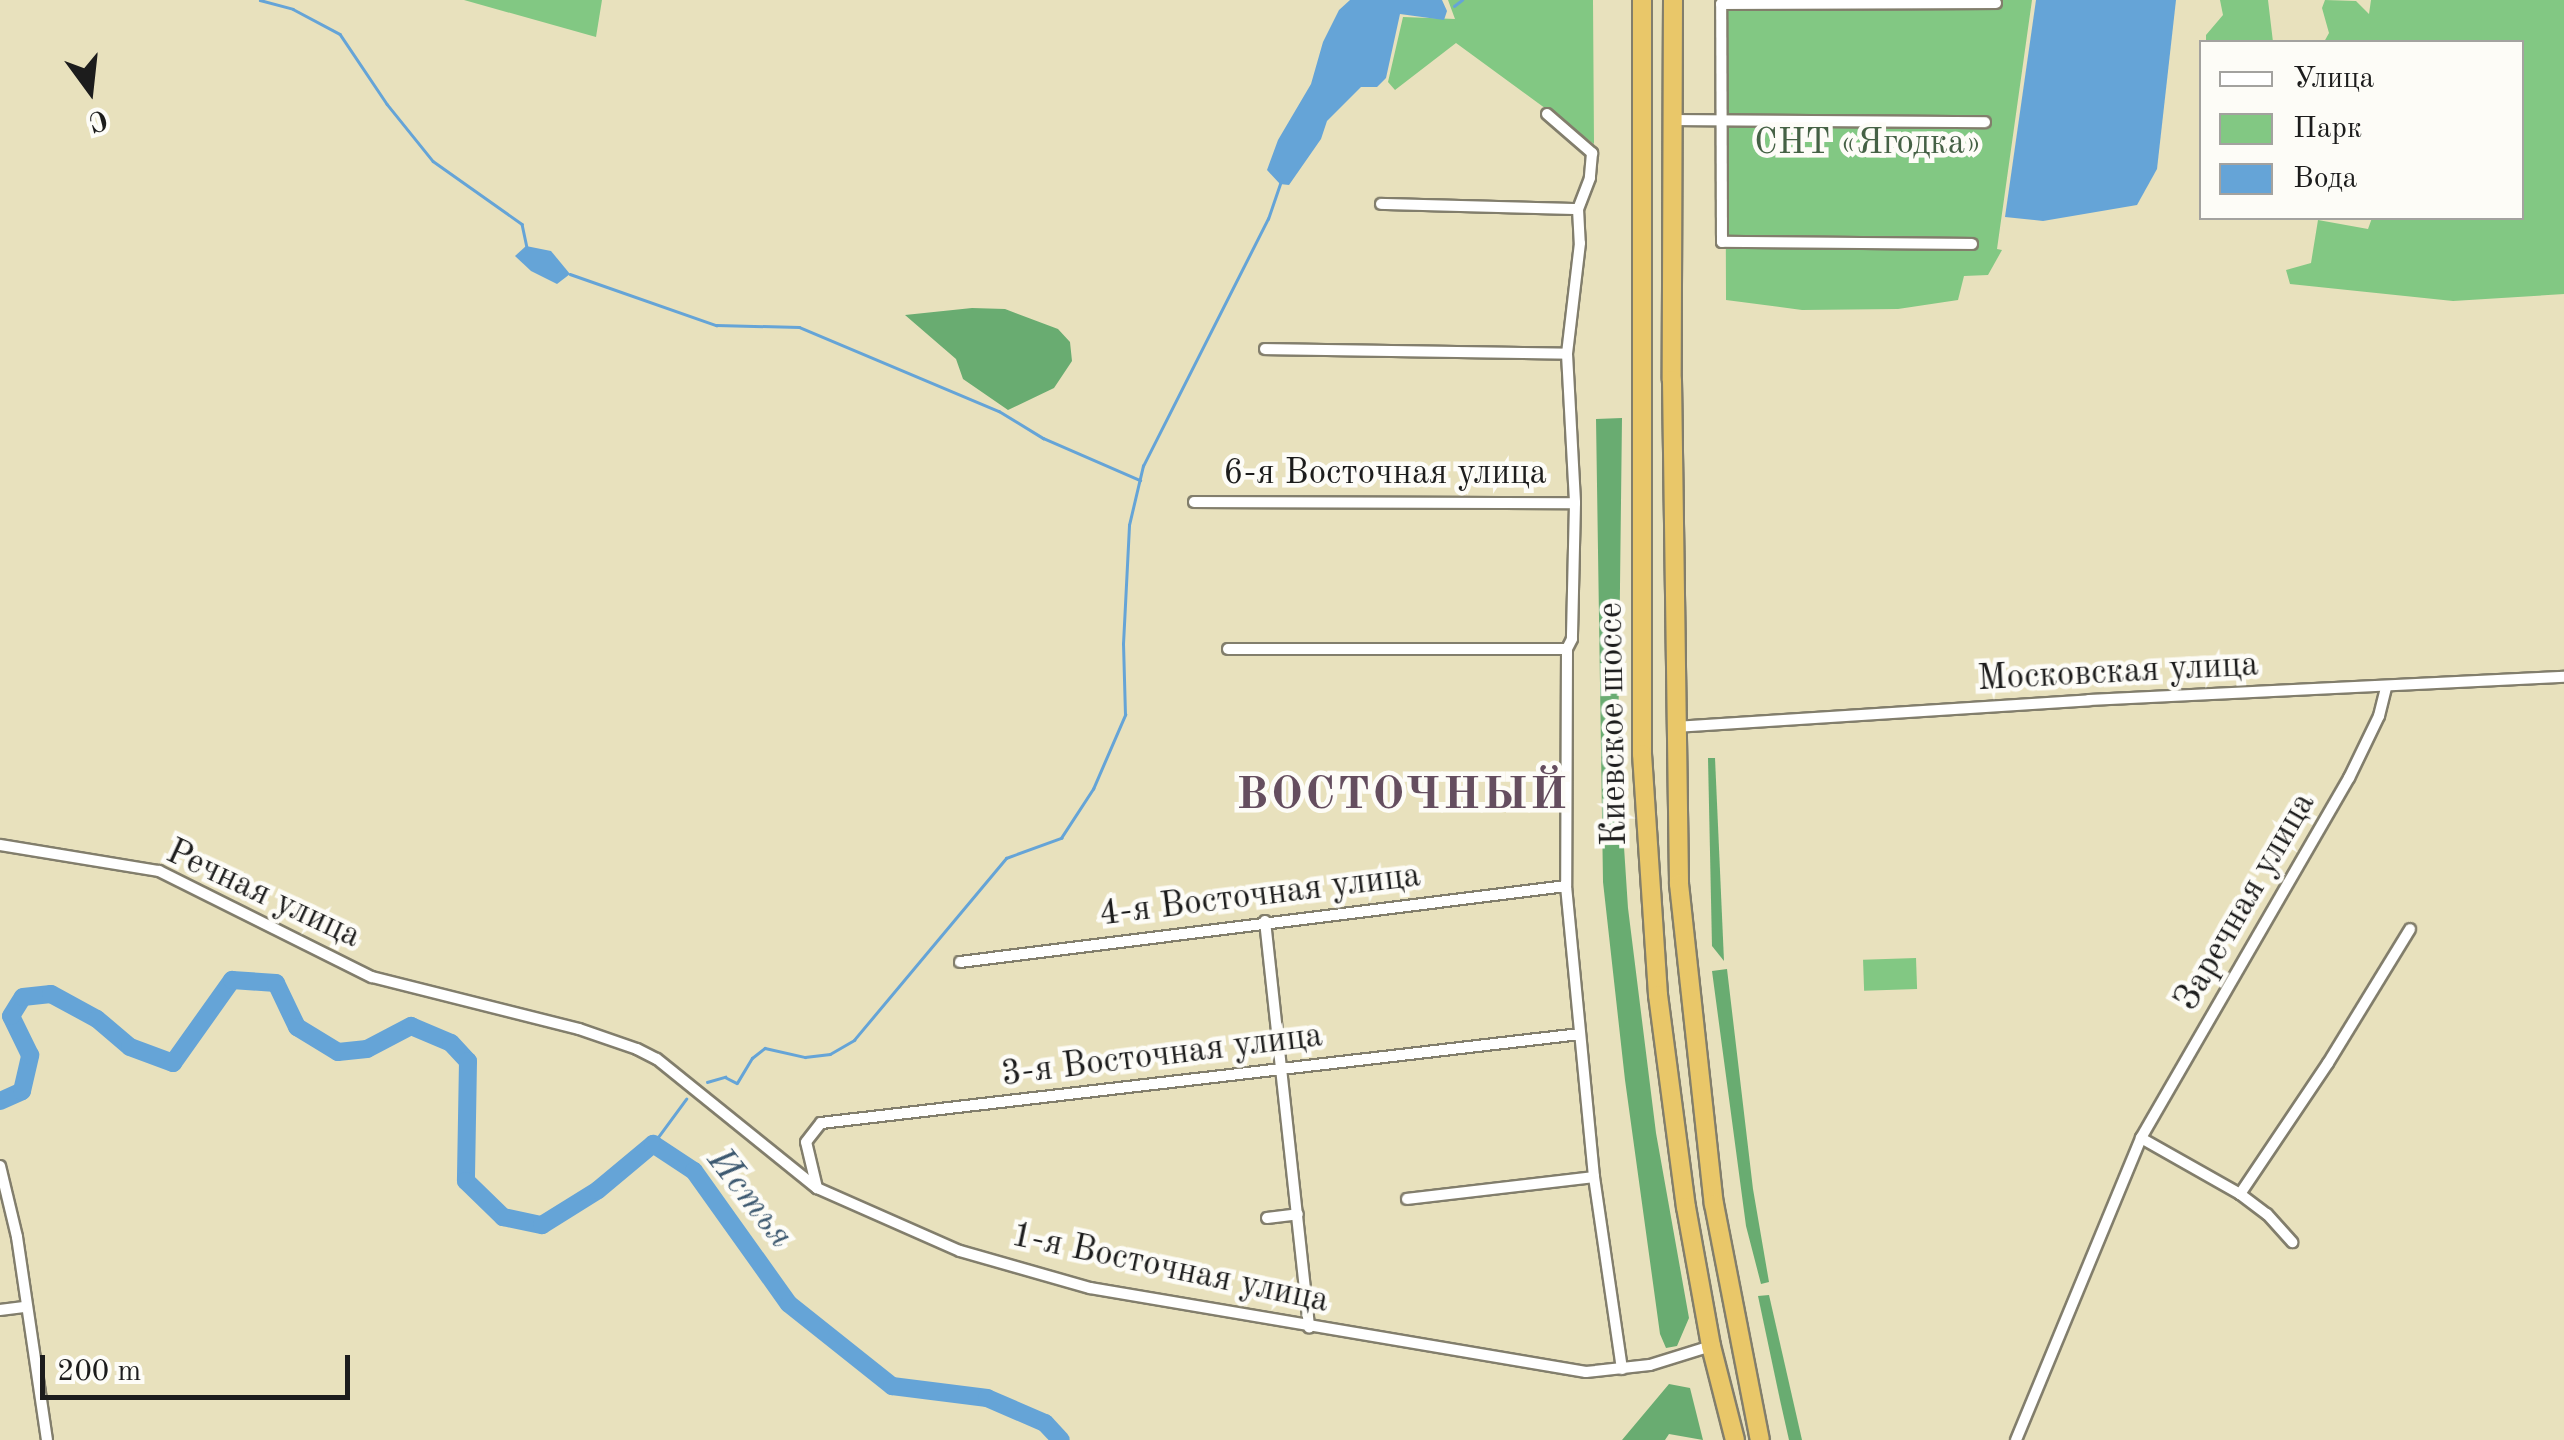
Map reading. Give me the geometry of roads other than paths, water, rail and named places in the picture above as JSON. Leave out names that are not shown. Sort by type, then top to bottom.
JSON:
[{"type":"highway","name":"Киевское шоссе","points":[[1642,0],[1642,754],[1656,971],[1686,1207],[1711,1346],[1735,1440]]},
{"type":"highway","name":"Киевское шоссе","points":[[1673,0],[1676,727],[1686,966],[1714,1204],[1760,1440]]},
{"type":"highway","points":[[1656,971],[1667,984],[1676,983],[1686,966]]},
{"type":"street","points":[[1972,244],[1722,242],[1721,2],[1996,3]]},
{"type":"street","points":[[1547,114],[1592,153],[1590,178],[1578,210],[1580,243],[1567,354],[1575,502],[1572,639],[1567,649],[1566,886],[1594,1177],[1622,1369]]},
{"type":"street","points":[[1674,120],[1985,122]]},
{"type":"street","points":[[1381,204],[1578,210]]},
{"type":"street","points":[[1264,348],[1567,354]]},
{"type":"street","name":"6-я Восточная улица","points":[[1194,502],[1575,502]]},
{"type":"street","points":[[1228,649],[1567,649]]},
{"type":"street","name":"Московская улица","points":[[1676,727],[2101,700],[2564,677]]},
{"type":"street","name":"Заречная улица","points":[[2016,1440],[2141,1138],[2349,778],[2379,716],[2386,688]]},
{"type":"street","name":"Речная улица","points":[[0,845],[160,871],[372,977],[442,992]]},
{"type":"street","name":"4-я Восточная улица","points":[[960,962],[1566,886]]},
{"type":"street","points":[[1265,921],[1309,1328]]},
{"type":"street","points":[[2240,1194],[2328,1064],[2410,929]]},
{"type":"street","name":"1-я Восточная улица","points":[[442,992],[578,1029],[657,1059],[818,1188],[888,1223],[960,1251],[1071,1283],[1309,1328],[1586,1372],[1650,1365],[1711,1346]]},
{"type":"street","name":"3-я Восточная улица","points":[[818,1188],[806,1142],[821,1123],[1580,1034]]},
{"type":"street","points":[[2141,1138],[2240,1194],[2267,1214],[2292,1242]]},
{"type":"street","points":[[0,1166],[47,1440]]},
{"type":"street","points":[[1407,1200],[1594,1177]]},
{"type":"street","points":[[1266,1218],[1298,1214]]},
{"type":"street","points":[[0,1310],[26,1307]]},
{"type":"water","points":[[1350,0],[1442,0],[1447,11],[1444,20],[1400,14],[1386,78],[1377,87],[1361,87],[1327,121],[1321,139],[1289,185],[1280,184],[1267,170],[1278,140],[1311,84],[1323,42],[1339,10]]},
{"type":"water","points":[[2036,0],[2176,0],[2157,169],[2137,205],[2043,221],[2005,217]]},
{"type":"water","points":[[526,246],[551,251],[570,274],[557,284],[531,271],[515,256]]},
{"type":"waterway","points":[[260,0],[293,9],[340,34],[387,104],[433,161],[522,224],[527,247]]},
{"type":"waterway","points":[[1454,6],[1462,0]]},
{"type":"waterway","points":[[707,1082],[725,1077],[737,1083],[752,1058],[765,1048],[805,1057],[830,1054],[854,1040],[1006,858],[1061,838],[1093,789],[1125,715],[1123,644],[1129,525],[1143,466],[1268,219],[1281,181]]},
{"type":"waterway","points":[[570,274],[716,325],[799,327],[999,411],[1043,438],[1140,480]]},
{"type":"waterway","name":"Истья","points":[[0,1101],[22,1091],[30,1055],[11,1016],[23,997],[51,994],[97,1019],[130,1047],[173,1063],[232,980],[276,983],[297,1027],[338,1052],[367,1049],[411,1026],[451,1043],[468,1061],[466,1181],[503,1217],[542,1225],[598,1190],[653,1144],[694,1171],[789,1304],[892,1386],[987,1398],[1045,1423],[1061,1440]]},
{"type":"waterway","points":[[653,1144],[686,1099]]},
{"type":"district","name":"ВОСТОЧНЫЙ","points":[[1403,797]]},
{"type":"park label","name":"СНТ «Ягодка»","points":[[1868,144]]}]
